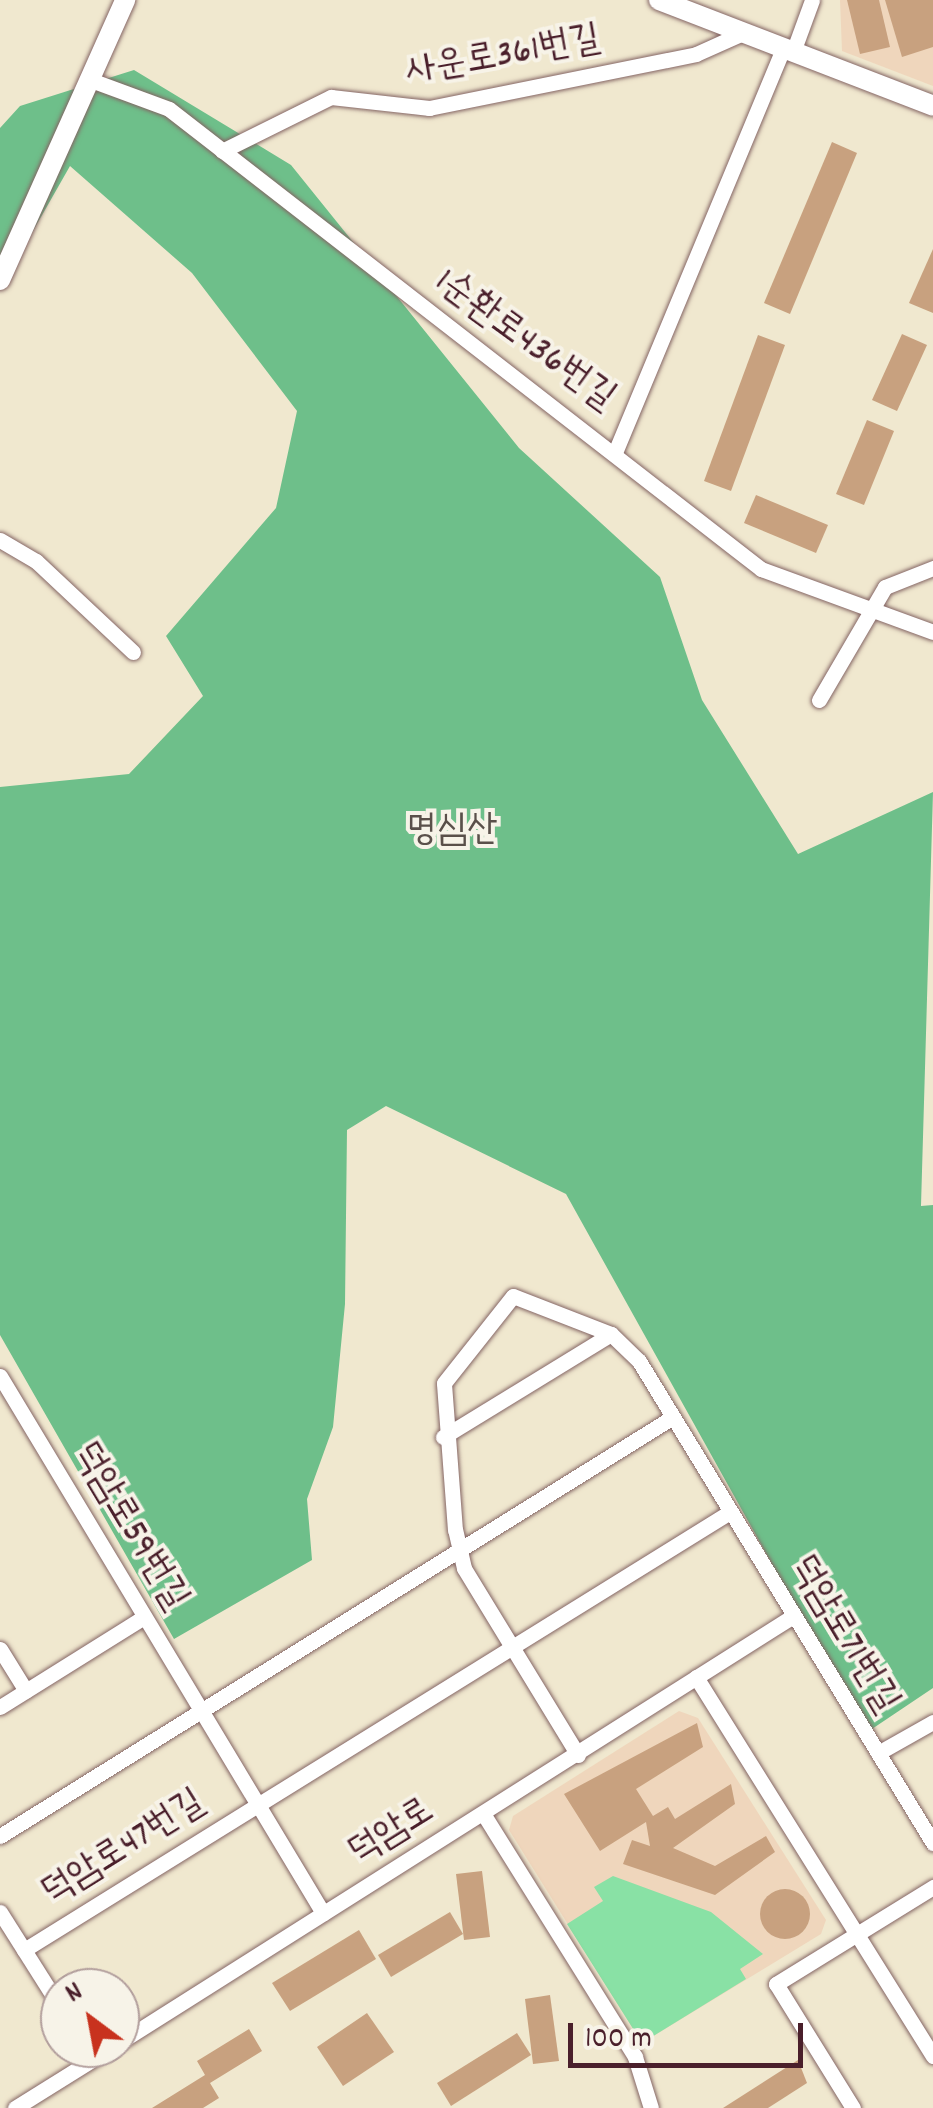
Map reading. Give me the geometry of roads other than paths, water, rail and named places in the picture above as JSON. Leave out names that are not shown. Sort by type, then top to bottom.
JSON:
[{"type":"street","points":[[0,280],[125,0]]},
{"type":"street","points":[[659,0],[933,106]]},
{"type":"street","points":[[616,450],[812,0]]},
{"type":"street","name":"사운로361번길","points":[[222,151],[331,97],[429,108],[696,54],[743,33]]},
{"type":"street","name":"1순환로436번길","points":[[88,80],[168,109],[616,450],[761,569],[933,632]]},
{"type":"street","points":[[0,540],[36,561],[132,652]]},
{"type":"street","points":[[818,700],[870,610],[901,575],[933,568]]},
{"type":"street","name":"덕암로71번길","points":[[578,1754],[509,1648],[458,1551],[443,1437],[444,1383],[502,1301],[522,1297],[610,1334],[673,1417],[933,1843]]},
{"type":"street","points":[[443,1437],[610,1334]]},
{"type":"street","name":"덕암로59번길","points":[[0,1376],[323,1913]]},
{"type":"street","points":[[202,1712],[673,1417]]},
{"type":"street","points":[[258,1804],[730,1512]]},
{"type":"street","points":[[0,1707],[144,1616]]},
{"type":"street","name":"덕암로","points":[[140,2029],[794,1616]]},
{"type":"street","points":[[0,1649],[26,1691]]},
{"type":"street","points":[[696,1677],[933,2056]]},
{"type":"street","name":"덕암로47번길","points":[[0,1836],[202,1712]]},
{"type":"street","points":[[878,1754],[933,1722]]},
{"type":"street","name":"덕암로47번길","points":[[24,1950],[258,1804]]},
{"type":"street","points":[[484,1814],[635,2056],[652,2108]]},
{"type":"street","points":[[854,2108],[776,1984],[933,1887]]},
{"type":"street","name":"덕암로47번길","points":[[0,1912],[40,1975]]},
{"type":"street","points":[[15,2108],[70,2068]]},
{"type":"park label","name":"명심산","points":[[452,832]]}]
